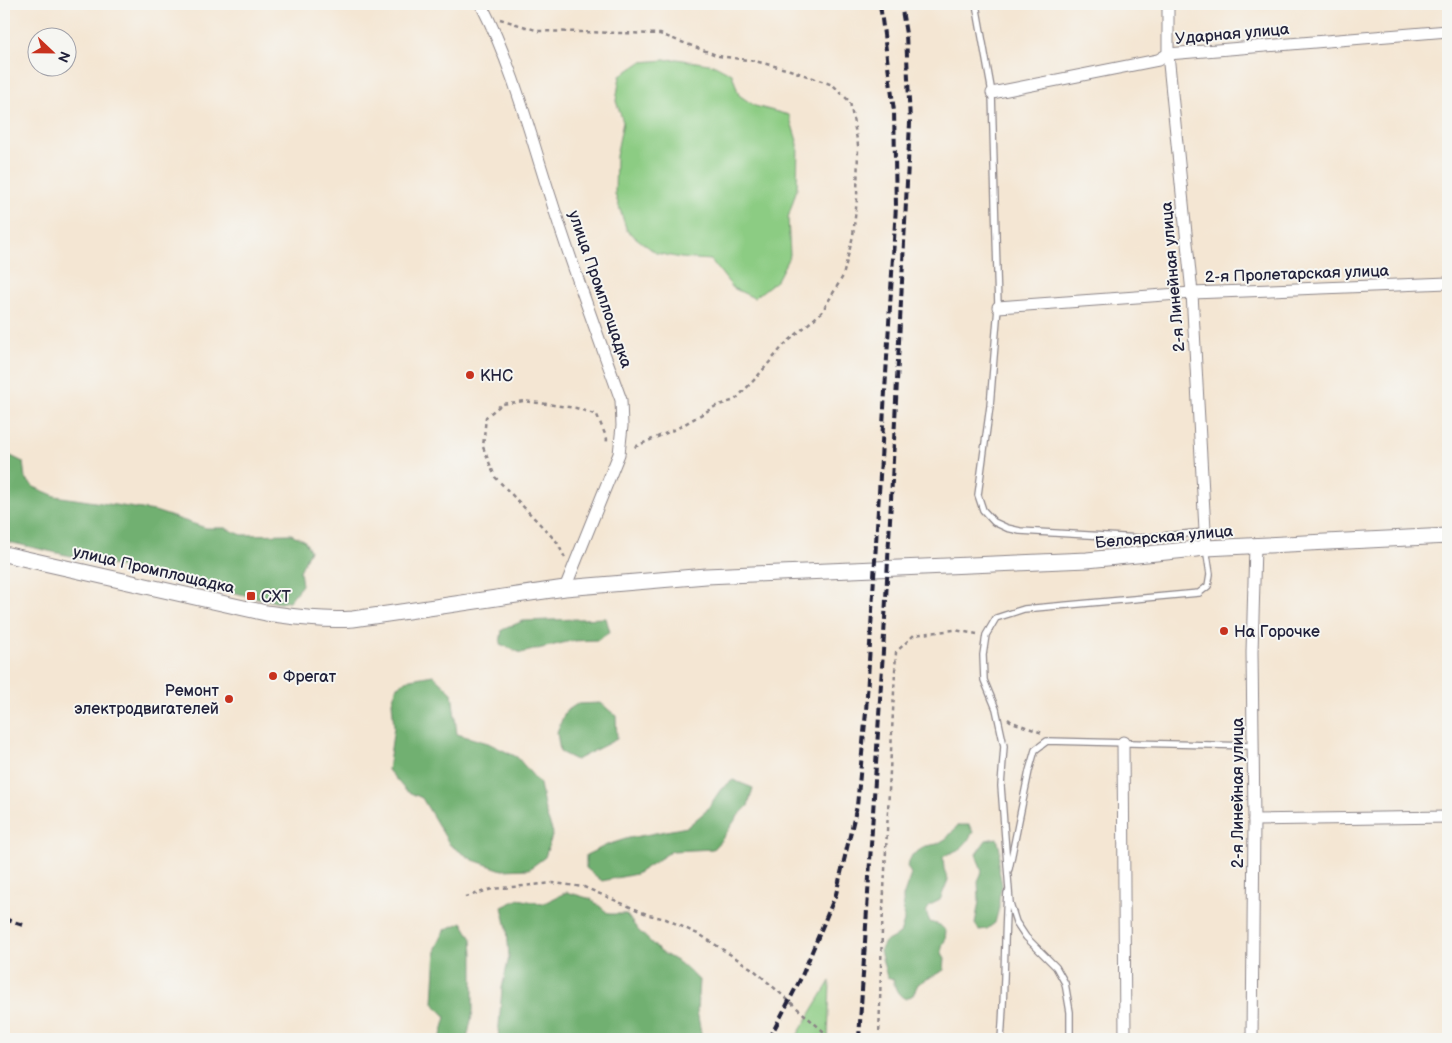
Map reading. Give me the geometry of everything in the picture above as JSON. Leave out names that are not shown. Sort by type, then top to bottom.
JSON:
[{"type":"street","name":"улица Промплощадка","points":[[480,4],[497,35],[518,92],[552,201],[621,400],[622,426],[619,454],[565,588]]},
{"type":"street","name":"2-я Линейная улица","points":[[1168,4],[1168,54],[1192,293],[1206,548]]},
{"type":"street","name":"Ударная улица","points":[[992,93],[1158,60],[1168,54],[1448,31]]},
{"type":"street","name":"2-я Пролетарская улица","points":[[998,307],[1192,293],[1448,283]]},
{"type":"street","name":"Белоярская улица","points":[[882,568],[1087,560],[1206,548],[1448,536]]},
{"type":"street","name":"2-я Линейная улица","points":[[1252,1039],[1254,820],[1252,652],[1255,546]]},
{"type":"street","name":"улица Промплощадка","points":[[4,554],[266,612],[317,619],[353,619],[565,588],[706,576],[882,568]]},
{"type":"street","points":[[1123,742],[1125,1039]]},
{"type":"street","points":[[1254,820],[1448,817]]},
{"type":"lane","points":[[976,4],[992,93],[998,307],[990,406],[978,495],[983,510],[994,522],[1020,531],[1140,538],[1205,532]]},
{"type":"lane","points":[[1070,1039],[1070,1012],[1065,983],[1056,967],[1026,937],[1016,922],[1010,903],[1001,786],[1004,746],[996,709],[984,680],[983,655],[986,635],[996,618],[1024,609],[1199,593],[1208,586],[1210,574],[1206,548]]},
{"type":"lane","points":[[1001,1039],[1005,994],[1004,937],[1007,878],[1035,750],[1047,741],[1253,746]]},
{"type":"path","points":[[487,15],[539,31],[660,34],[718,56],[754,61],[833,85],[850,102],[858,145],[857,199],[853,236],[842,276],[822,312],[784,345],[735,400],[716,406],[678,428],[619,454]]},
{"type":"path","points":[[572,570],[557,542],[495,477],[483,448],[486,417],[502,404],[524,401],[576,408],[597,415],[607,439],[606,447]]},
{"type":"path","points":[[879,1039],[882,930],[896,652],[914,635],[954,630],[986,635]]},
{"type":"path","points":[[996,709],[1012,722],[1042,733]]},
{"type":"path","points":[[465,897],[492,889],[553,883],[584,887],[649,915],[666,919],[702,936],[754,970],[832,1039]]},
{"type":"green space","points":[[677,59],[715,65],[732,74],[739,95],[755,106],[789,115],[798,144],[797,188],[788,218],[790,255],[777,280],[754,298],[733,288],[711,260],[681,258],[656,253],[627,231],[615,194],[616,156],[623,122],[616,101],[620,76],[641,62]]},
{"type":"green space","points":[[11,456],[23,462],[25,478],[34,487],[55,496],[155,511],[206,528],[225,528],[242,535],[291,534],[304,540],[310,550],[300,571],[302,585],[289,601],[280,603],[4,541],[4,458]]},
{"type":"green space","points":[[606,618],[610,632],[598,640],[571,641],[521,653],[500,644],[502,630],[523,621]]},
{"type":"green space","points":[[433,675],[452,693],[457,734],[488,743],[517,757],[540,784],[545,811],[553,833],[545,857],[529,869],[502,870],[473,860],[450,845],[422,798],[406,791],[388,770],[394,727],[392,702],[397,686],[410,679]]},
{"type":"green space","points":[[601,703],[616,716],[617,739],[576,760],[560,752],[557,732],[565,712],[577,704]]},
{"type":"green space","points":[[733,780],[753,788],[748,806],[737,817],[713,849],[672,851],[636,874],[602,881],[586,868],[586,855],[607,845],[629,838],[687,827],[706,811],[721,789]]},
{"type":"green space","points":[[958,825],[969,825],[973,832],[961,848],[943,857],[944,869],[948,880],[940,900],[930,905],[926,912],[930,922],[940,925],[946,931],[942,946],[942,953],[945,958],[944,970],[918,984],[913,995],[906,999],[897,991],[893,979],[887,977],[880,951],[885,942],[900,934],[904,921],[903,897],[911,874],[907,866],[912,855],[926,846],[937,844],[947,838]]},
{"type":"green space","points":[[997,838],[1000,850],[998,865],[1002,885],[999,908],[995,923],[987,929],[979,930],[975,924],[979,901],[978,881],[982,872],[976,854],[986,840]]},
{"type":"green space","points":[[567,892],[591,899],[609,914],[626,914],[638,930],[661,952],[680,963],[699,980],[697,1011],[702,1039],[498,1039],[502,988],[509,957],[507,928],[502,907],[519,899],[542,904]]},
{"type":"green space","points":[[462,922],[472,939],[473,1011],[467,1039],[440,1039],[446,1017],[433,1003],[436,948],[445,930]]},
{"type":"green space","points":[[830,981],[828,1039],[795,1039]]},
{"type":"railway","points":[[769,1039],[801,978],[836,894],[857,806],[866,712],[896,206],[894,111],[880,4]]},
{"type":"railway","points":[[859,1039],[885,619],[910,123],[906,34],[901,4]]},
{"type":"railway","points":[[4,919],[23,925]]},
{"type":"place","name":"КНС","points":[[470,375]]},
{"type":"place","name":"СХТ","points":[[251,596]]},
{"type":"place","name":"На Горочке","points":[[1224,631]]},
{"type":"place","name":"Фрегат","points":[[273,676]]},
{"type":"place","name":"Ремонт электродвигателей","points":[[229,699]]}]
